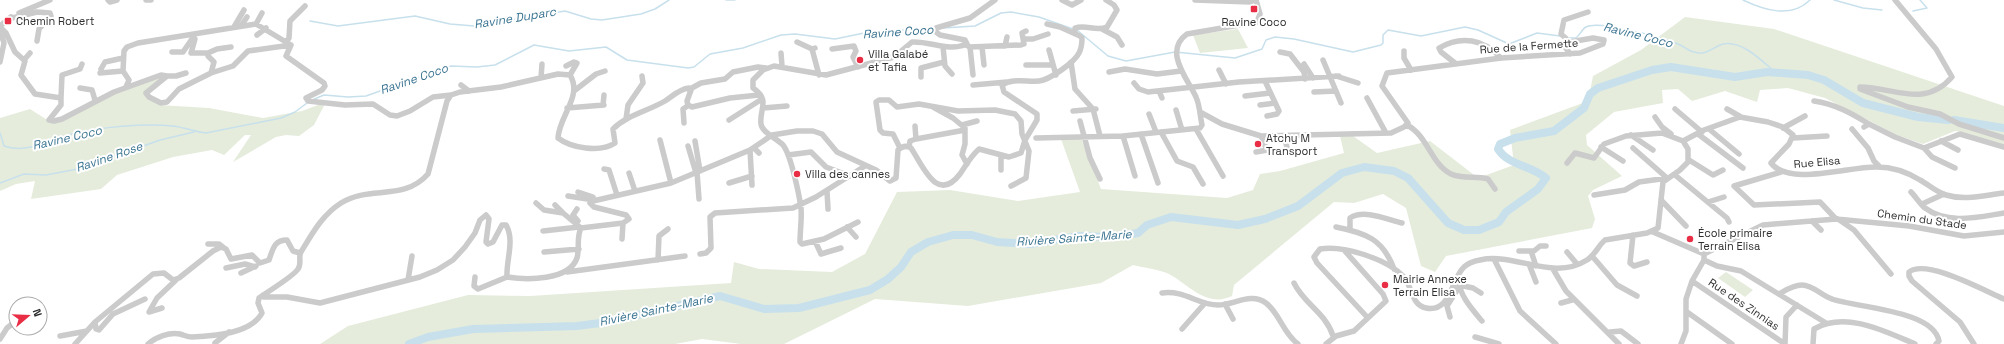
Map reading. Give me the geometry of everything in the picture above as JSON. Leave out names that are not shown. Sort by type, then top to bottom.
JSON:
[{"type":"street","points":[[24,60],[15,52],[12,42],[4,29],[0,26],[8,19],[50,0]]},
{"type":"street","points":[[108,0],[110,2],[117,0]]},
{"type":"street","points":[[146,0],[151,0]]},
{"type":"street","points":[[973,75],[967,42],[963,39],[942,36],[936,30],[970,18],[995,0]]},
{"type":"street","points":[[1062,0],[1072,4],[1081,0]]},
{"type":"street","points":[[1102,29],[1108,26],[1117,10],[1114,5],[1106,0]]},
{"type":"street","points":[[1036,138],[1123,136],[1196,129],[1202,125],[1200,112],[1191,87],[1181,71],[1177,52],[1179,39],[1187,34],[1257,22],[1261,16],[1261,11],[1256,0],[1250,2],[1195,0]]},
{"type":"street","points":[[1895,0],[1950,69],[1952,77],[1949,82],[1942,87],[1930,92],[1919,94],[1907,94],[1866,87],[1860,87],[1860,89],[1908,108],[1940,114],[1959,124],[2004,138]]},
{"type":"street","points":[[305,6],[290,21],[289,43],[286,56],[326,86],[325,88],[306,98],[308,101],[333,104],[373,104],[388,114],[396,116],[429,98],[440,94],[451,95],[501,87],[558,74],[570,75]]},
{"type":"street","points":[[234,27],[244,10]]},
{"type":"street","points":[[8,19],[37,12],[50,13],[51,16],[38,31],[37,41]]},
{"type":"street","name":"Rue de la Fermette","points":[[1407,125],[1406,119],[1382,84],[1387,73],[1455,63],[1501,58],[1570,54],[1588,51],[1605,41],[1602,38],[1594,37],[1577,43],[1563,40],[1564,20],[1588,12]]},
{"type":"street","points":[[256,24],[262,13]]},
{"type":"street","points":[[241,26],[247,17]]},
{"type":"street","points":[[218,30],[221,23]]},
{"type":"street","points":[[207,32],[213,24]]},
{"type":"street","points":[[256,24],[261,32],[289,43]]},
{"type":"street","points":[[126,88],[129,80],[123,71],[125,48],[132,45],[194,36],[207,32],[256,24]]},
{"type":"street","points":[[1047,24],[1076,29],[1084,26],[1102,29],[1117,36],[1122,45]]},
{"type":"street","points":[[973,85],[992,82],[1032,83],[1056,75],[1078,56],[1082,37],[1076,29]]},
{"type":"street","points":[[0,31],[4,43],[0,62]]},
{"type":"street","points":[[570,75],[575,83],[574,90],[557,136],[564,144],[572,146],[607,147],[612,146],[615,143],[613,132],[614,126],[664,101],[682,89],[690,89],[700,83],[725,79],[733,72],[758,67],[766,68],[782,66],[800,72],[819,74],[836,73],[897,56],[906,45],[913,42],[943,47],[1023,45],[1024,39],[1022,33],[1026,31]]},
{"type":"street","points":[[1024,39],[1033,39],[1048,34]]},
{"type":"street","points":[[172,52],[183,52],[194,36]]},
{"type":"street","points":[[194,36],[196,39],[191,54],[208,53],[217,49],[231,47]]},
{"type":"street","points":[[1005,46],[1007,38]]},
{"type":"street","points":[[1455,63],[1441,52],[1439,48],[1446,44],[1464,40],[1479,42],[1496,52],[1501,58]]},
{"type":"street","points":[[1563,40],[1570,54]]},
{"type":"street","points":[[797,42],[814,48],[819,74]]},
{"type":"street","points":[[167,76],[147,92],[149,97],[161,103],[168,102],[179,89],[211,73],[237,63],[250,50],[279,48],[289,43]]},
{"type":"street","points":[[832,49],[854,46],[856,51],[852,56],[858,67]]},
{"type":"street","points":[[982,46],[984,65]]},
{"type":"street","points":[[943,47],[946,69],[952,74]]},
{"type":"street","points":[[1049,50],[1056,75]]},
{"type":"street","points":[[1404,50],[1404,58],[1411,70]]},
{"type":"street","points":[[1280,52],[1287,52],[1290,54],[1304,72],[1305,79]]},
{"type":"street","points":[[30,53],[24,60],[21,75],[32,92],[45,96],[61,98]]},
{"type":"street","points":[[208,53],[209,57],[214,62],[211,73]]},
{"type":"street","points":[[781,53],[782,66]]},
{"type":"street","points":[[123,58],[105,62],[101,71],[123,71]]},
{"type":"street","points":[[1323,60],[1335,76],[1336,91],[1341,103]]},
{"type":"street","points":[[566,66],[574,62],[577,63],[570,75]]},
{"type":"street","points":[[921,77],[921,68],[944,62]]},
{"type":"street","points":[[1070,62],[1075,90],[1095,109],[1100,136]]},
{"type":"street","points":[[82,64],[80,69],[62,75],[61,105],[50,118],[52,121],[63,119],[95,100],[159,75],[176,76],[186,73]]},
{"type":"street","points":[[541,78],[542,64]]},
{"type":"street","points":[[1304,64],[1313,78]]},
{"type":"street","points":[[1026,66],[1052,65]]},
{"type":"street","points":[[766,68],[752,82],[753,88],[759,92],[761,97],[763,108],[760,124],[783,145],[788,155],[800,205],[800,242],[806,244],[815,241],[858,222]]},
{"type":"street","points":[[1109,72],[1125,69],[1157,74],[1181,71]]},
{"type":"street","points":[[1219,70],[1226,84]]},
{"type":"street","points":[[574,90],[596,74],[605,71]]},
{"type":"street","points":[[626,119],[626,112],[634,94],[643,83],[642,76]]},
{"type":"street","points":[[1134,83],[1143,91],[1159,91],[1265,80],[1305,79],[1335,76],[1358,83]]},
{"type":"street","points":[[1265,80],[1279,113],[1267,116]]},
{"type":"street","points":[[900,148],[903,146],[909,147],[933,181],[939,185],[947,184],[955,180],[976,151],[980,149],[1001,157],[1018,155],[1037,120],[1036,114],[1032,109],[1003,91],[1002,85],[1007,82]]},
{"type":"street","points":[[461,85],[469,91]]},
{"type":"street","points":[[80,88],[92,90],[95,100]]},
{"type":"street","points":[[686,121],[683,109],[687,106],[687,101],[691,92],[690,89]]},
{"type":"street","points":[[1159,91],[1162,98]]},
{"type":"street","points":[[1314,92],[1336,91]]},
{"type":"street","points":[[1245,96],[1270,93]]},
{"type":"street","points":[[148,344],[155,338],[173,334],[187,338],[249,327],[258,322],[262,313],[257,300],[298,270],[300,266],[300,253],[325,216],[346,200],[363,195],[403,190],[415,186],[424,180],[428,174],[446,101],[451,95]]},
{"type":"street","points":[[567,108],[604,105],[604,95]]},
{"type":"street","points":[[687,106],[694,106],[730,98],[761,97]]},
{"type":"street","points":[[729,120],[761,97]]},
{"type":"street","points":[[1367,98],[1386,133]]},
{"type":"street","points":[[543,231],[623,223],[628,221],[628,217],[594,207],[590,204],[597,200],[672,183],[752,149],[772,135],[797,131],[818,132],[825,137],[837,152],[880,173],[890,181],[895,180],[900,148],[893,134],[881,132],[877,100],[889,100],[897,106],[919,104],[958,111],[990,109],[1010,112],[1020,119],[1022,134],[1029,151],[1027,176],[1023,181],[1011,186]]},
{"type":"street","points":[[1814,101],[1832,103],[1867,125],[1924,148],[1932,157],[1955,168]]},
{"type":"street","points":[[1260,105],[1275,103]]},
{"type":"street","points":[[763,108],[787,106]]},
{"type":"street","points":[[933,107],[963,128],[965,144],[962,155],[967,164]]},
{"type":"street","points":[[1073,111],[1095,109]]},
{"type":"street","points":[[1675,109],[1700,133],[1743,168]]},
{"type":"street","points":[[1176,110],[1182,130]]},
{"type":"street","points":[[1727,110],[1741,117],[1754,118],[1783,128],[1790,133],[1793,138],[1827,136]]},
{"type":"street","points":[[1200,112],[1222,124],[1261,136],[1363,132],[1386,133],[1398,131],[1407,125],[1415,130],[1440,164],[1448,172],[1458,177],[1486,177],[1491,180],[1495,188]]},
{"type":"street","points":[[1149,114],[1176,161],[1193,167],[1203,184]]},
{"type":"street","points":[[1783,128],[1806,116]]},
{"type":"street","points":[[1567,163],[1576,153],[1594,158],[1601,147],[1608,141],[1631,135],[1662,133],[1683,141],[1708,129],[1741,117]]},
{"type":"street","points":[[1594,195],[1624,190],[1639,182],[1668,178],[1684,168],[1689,160],[1689,151],[1683,141],[1665,130],[1655,118]]},
{"type":"street","points":[[909,147],[910,142],[916,139],[963,128],[977,120]]},
{"type":"street","points":[[1080,120],[1090,158],[1100,179]]},
{"type":"street","points":[[915,126],[916,139]]},
{"type":"street","points":[[1196,129],[1223,176]]},
{"type":"street","points":[[1708,129],[1739,154]]},
{"type":"street","points":[[1852,129],[1863,142],[1874,161],[1880,167]]},
{"type":"street","points":[[1141,134],[1158,183]]},
{"type":"street","points":[[1924,148],[1960,134],[2004,147]]},
{"type":"street","points":[[1631,135],[1653,150]]},
{"type":"street","points":[[1123,136],[1135,176]]},
{"type":"street","points":[[1256,152],[1267,150],[1261,136]]},
{"type":"street","points":[[1284,136],[1288,151]]},
{"type":"street","name":"Rue Elisa","points":[[1793,138],[1771,163],[1775,169],[1780,172],[1803,175],[1880,167],[1911,175],[1944,194],[1968,197],[2004,194]]},
{"type":"street","points":[[660,140],[672,183]]},
{"type":"street","points":[[695,141],[699,199]]},
{"type":"street","points":[[1941,141],[1958,150]]},
{"type":"street","points":[[688,146],[697,172]]},
{"type":"street","points":[[1601,147],[1623,161]]},
{"type":"street","points":[[1633,148],[1668,178]]},
{"type":"street","points":[[752,149],[759,153]]},
{"type":"street","points":[[752,149],[752,185]]},
{"type":"street","points":[[788,155],[811,152],[826,166],[850,176]]},
{"type":"street","points":[[1001,157],[1001,170]]},
{"type":"street","points":[[1689,160],[1709,174],[1713,175],[1723,170]]},
{"type":"street","points":[[700,254],[706,253],[711,248],[710,217],[715,213],[788,208],[800,205],[827,191],[865,166]]},
{"type":"street","points":[[604,169],[609,170],[617,195]]},
{"type":"street","points":[[629,172],[635,191]]},
{"type":"street","points":[[1780,172],[1734,186],[1754,206],[1820,202],[1837,219],[1854,230],[1891,274]]},
{"type":"street","points":[[1675,175],[1727,218],[1729,222]]},
{"type":"street","points":[[729,183],[752,176]]},
{"type":"street","points":[[1450,317],[1447,306],[1458,284],[1464,267],[1468,264],[1494,259],[1507,259],[1553,269],[1577,264],[1592,256],[1605,240],[1653,232],[1660,224],[1662,187],[1668,178]]},
{"type":"street","points":[[827,191],[828,209]]},
{"type":"street","points":[[578,192],[597,200]]},
{"type":"street","points":[[1911,192],[1931,212],[1961,219],[2004,213]]},
{"type":"street","points":[[1922,204],[1944,194]]},
{"type":"street","points":[[568,196],[597,200]]},
{"type":"street","points":[[1708,202],[1724,197]]},
{"type":"street","name":"Rue Elisa","points":[[1968,197],[1974,200]]},
{"type":"street","points":[[1661,200],[1686,226]]},
{"type":"street","points":[[536,203],[544,210],[563,213]]},
{"type":"street","points":[[555,205],[582,227]]},
{"type":"street","points":[[577,209],[573,215],[582,227]]},
{"type":"street","points":[[1350,230],[1350,218],[1360,213],[1402,223]]},
{"type":"street","points":[[263,295],[266,297],[287,297],[320,303],[430,274],[453,260],[465,247],[475,233],[480,220],[486,215],[489,219],[486,243],[489,244],[493,242],[502,225],[506,225],[510,230],[506,262],[507,276]]},
{"type":"street","name":"Chemin du Stade","points":[[1704,257],[1763,225],[1837,219],[1909,226],[1964,236],[2004,232]]},
{"type":"street","points":[[1812,221],[1821,230]]},
{"type":"street","points":[[622,239],[623,223]]},
{"type":"street","points":[[567,272],[576,260],[579,249],[578,233],[582,227]]},
{"type":"street","points":[[847,227],[856,237]]},
{"type":"street","points":[[1336,227],[1366,234],[1376,240],[1389,254],[1394,268]]},
{"type":"street","points":[[658,260],[659,233],[668,229]]},
{"type":"street","points":[[1653,232],[1677,243],[1699,250],[1704,257],[1721,267],[1737,269],[1826,323]]},
{"type":"street","points":[[1633,235],[1630,263],[1634,266],[1647,262]]},
{"type":"street","points":[[242,273],[266,262],[271,257],[275,244],[280,240],[287,240],[293,251],[300,253]]},
{"type":"street","points":[[815,241],[821,254],[841,248]]},
{"type":"street","points":[[208,244],[219,244],[224,248],[231,259],[252,255],[257,262],[266,262]]},
{"type":"street","points":[[1519,250],[1531,251],[1538,249],[1540,246],[1546,246]]},
{"type":"street","points":[[162,308],[149,312],[157,298],[176,280],[213,251],[224,248]]},
{"type":"street","points":[[1368,318],[1319,267],[1315,260],[1315,254],[1324,248],[1344,250],[1381,261],[1394,268],[1407,281],[1417,303],[1427,308],[1436,307],[1444,302],[1458,284]]},
{"type":"street","points":[[544,252],[579,249]]},
{"type":"street","points":[[1326,344],[1333,336],[1354,331],[1385,303],[1386,298],[1344,250]]},
{"type":"street","points":[[1531,251],[1536,266]]},
{"type":"street","points":[[1567,252],[1577,264]]},
{"type":"street","points":[[408,280],[412,256]]},
{"type":"street","points":[[475,277],[474,286],[478,289],[507,276],[518,279],[542,278],[556,276],[567,272],[685,256]]},
{"type":"street","points":[[1592,256],[1614,284],[1621,290],[1637,296]]},
{"type":"street","points":[[1682,344],[1686,331],[1686,299],[1692,281],[1704,257]]},
{"type":"street","points":[[1494,259],[1504,282],[1520,311],[1556,344]]},
{"type":"street","points":[[226,268],[245,264],[255,267]]},
{"type":"street","points":[[1529,264],[1536,282]]},
{"type":"street","points":[[1974,344],[1960,322],[1912,281],[1909,277],[1909,273],[1917,268],[1926,268],[1948,275],[2004,299]]},
{"type":"street","points":[[1553,269],[1558,283],[1572,300],[1610,332],[1619,344]]},
{"type":"street","points":[[75,344],[95,322],[148,276],[164,273],[170,279],[176,280]]},
{"type":"street","name":"Rue des Zinnias","points":[[1692,281],[1785,344]]},
{"type":"street","points":[[1294,283],[1301,296],[1329,322],[1333,336]]},
{"type":"street","points":[[1458,284],[1473,288],[1480,292]]},
{"type":"street","points":[[1458,284],[1467,303],[1482,321]]},
{"type":"street","points":[[1779,294],[1793,286],[1803,285],[1831,299],[1912,317],[1924,322],[1935,330],[1939,341],[1936,344]]},
{"type":"street","points":[[1162,293],[1177,291],[1205,303],[1225,304],[1255,298],[1265,302],[1288,336],[1298,344]]},
{"type":"street","points":[[95,322],[96,329],[99,330],[113,314],[145,299]]},
{"type":"street","points":[[1561,303],[1572,300]]},
{"type":"street","points":[[1182,329],[1186,318],[1205,303]]},
{"type":"street","points":[[1225,304],[1233,319]]},
{"type":"street","points":[[1785,344],[1786,316],[1797,305]]},
{"type":"street","points":[[1686,312],[1732,344]]},
{"type":"street","points":[[1812,344],[1814,329],[1826,323],[1855,323],[1873,326],[1915,344]]},
{"type":"street","points":[[0,339],[8,327]]},
{"type":"street","points":[[60,336],[87,331]]},
{"type":"street","points":[[216,344],[215,343],[218,339],[231,331]]},
{"type":"street","points":[[1610,332],[1621,331],[1638,344]]},
{"type":"street","points":[[1478,340],[1499,344]]},
{"type":"green space","points":[[1685,17],[1774,29],[2004,106],[2004,145],[1963,132],[1955,131],[1923,144],[1897,135],[1825,98],[1788,88],[1760,90],[1757,102],[1725,91],[1692,101],[1678,89],[1662,90],[1663,103],[1614,112],[1586,135],[1587,145],[1622,176],[1593,190],[1588,196],[1595,219],[1592,228],[1446,256],[1435,272],[1421,266],[1406,208],[1383,194],[1354,203],[1334,202],[1234,285],[1232,296],[1223,299],[1214,299],[1199,294],[1165,272],[1133,265],[1101,283],[968,306],[875,299],[784,344],[741,344],[702,339],[675,344],[320,344],[348,326],[468,295],[530,296],[731,283],[734,262],[759,269],[832,272],[865,254],[897,192],[950,190],[1018,201],[1080,192],[1061,139],[1081,138],[1101,189],[1227,198],[1253,190],[1260,174],[1280,171],[1344,153],[1340,136],[1353,136],[1377,153],[1430,141],[1478,178],[1514,165],[1510,130],[1588,101],[1593,76],[1641,50]]},
{"type":"green space","points":[[1238,29],[1248,48],[1200,53],[1193,35]]},
{"type":"green space","points":[[166,76],[145,91],[159,105],[209,108],[263,118],[302,111],[326,102],[314,125],[299,136],[286,135],[276,137],[233,162],[251,135],[245,135],[224,155],[212,150],[173,157],[117,175],[101,189],[31,199],[35,181],[16,184],[0,191],[0,118],[30,109],[52,123],[127,88]]},
{"type":"green space","points":[[1726,272],[1753,290],[1745,297],[1718,278]]},
{"type":"waterway","name":"Ravine Duparc","points":[[310,21],[338,26],[415,16],[450,24],[474,26],[565,11],[591,19],[602,20],[641,14],[655,9],[669,0]]},
{"type":"waterway","name":"Ravine Duparc","points":[[726,0],[735,0]]},
{"type":"waterway","name":"Ravine Duparc","points":[[1743,0],[1760,7],[1777,11],[1794,9],[1803,6],[1810,0]]},
{"type":"waterway","name":"Ravine Duparc","points":[[1834,0],[1863,8],[1882,10]]},
{"type":"waterway","name":"Ravine Duparc","points":[[1913,11],[1927,8],[1920,0]]},
{"type":"waterway","name":"Ravine Coco","points":[[943,28],[975,26],[1001,13],[1011,12],[1039,17],[1073,29]]},
{"type":"waterway","name":"Ravine Coco","points":[[1569,38],[1576,38],[1586,27],[1593,25],[1646,34],[1678,44],[1690,51],[1699,53],[1706,52],[1723,44],[1737,45],[1751,52],[1775,72]]},
{"type":"waterway","name":"Ravine Coco","points":[[1077,30],[1108,56],[1126,61],[1175,52],[1235,58],[1262,49],[1266,40],[1275,37],[1294,39],[1353,52],[1381,45],[1383,43],[1383,35],[1388,30],[1421,36],[1465,27],[1478,30],[1509,44],[1537,33],[1560,36]]},
{"type":"waterway","name":"Ravine Coco","points":[[312,100],[324,95],[348,97],[366,96],[451,66],[477,67],[495,65],[534,45],[569,51],[606,47],[627,60],[688,68],[694,67],[710,54],[743,48],[781,35],[795,34],[835,39],[874,31],[935,29]]},
{"type":"waterway","name":"Rivière Sainte-Marie","points":[[409,344],[428,337],[473,329],[577,326],[608,322],[720,296],[764,309],[799,308],[870,290],[888,279],[901,267],[911,252],[928,242],[953,235],[972,235],[997,242],[1030,244],[1079,236],[1110,237],[1138,233],[1147,225],[1171,217],[1238,225],[1265,219],[1298,206],[1342,173],[1364,167],[1394,171],[1408,178],[1448,223],[1464,230],[1479,230],[1499,222],[1506,212],[1538,189],[1546,178],[1534,170],[1508,159],[1498,149],[1500,144],[1515,138],[1554,131],[1584,108],[1590,94],[1598,88],[1652,70],[1671,67],[1735,77],[1767,72],[1808,75],[1824,80],[1863,103],[1918,117],[1948,120]]},
{"type":"waterway","name":"Ravine Coco","points":[[0,133],[4,146],[13,148],[30,147],[72,134],[122,126],[161,125],[181,127],[206,133],[281,118],[295,112],[307,103]]},
{"type":"waterway","name":"Rivière Sainte-Marie","points":[[1954,120],[2004,128]]},
{"type":"waterway","name":"Ravine Rose","points":[[0,183],[24,174],[46,175],[83,168],[160,140],[194,132]]},
{"type":"place","name":"Ravine Coco","points":[[1254,9]]},
{"type":"place","name":"Chemin Robert","points":[[8,21]]},
{"type":"place","name":"Villa Galabé et Tafia","points":[[860,60]]},
{"type":"place","name":"Atchy M Transport","points":[[1258,144]]},
{"type":"place","name":"Villa des cannes","points":[[797,174]]},
{"type":"place","name":"École primaire Terrain Elisa","points":[[1690,239]]},
{"type":"place","name":"Mairie Annexe Terrain Elisa","points":[[1385,285]]}]
